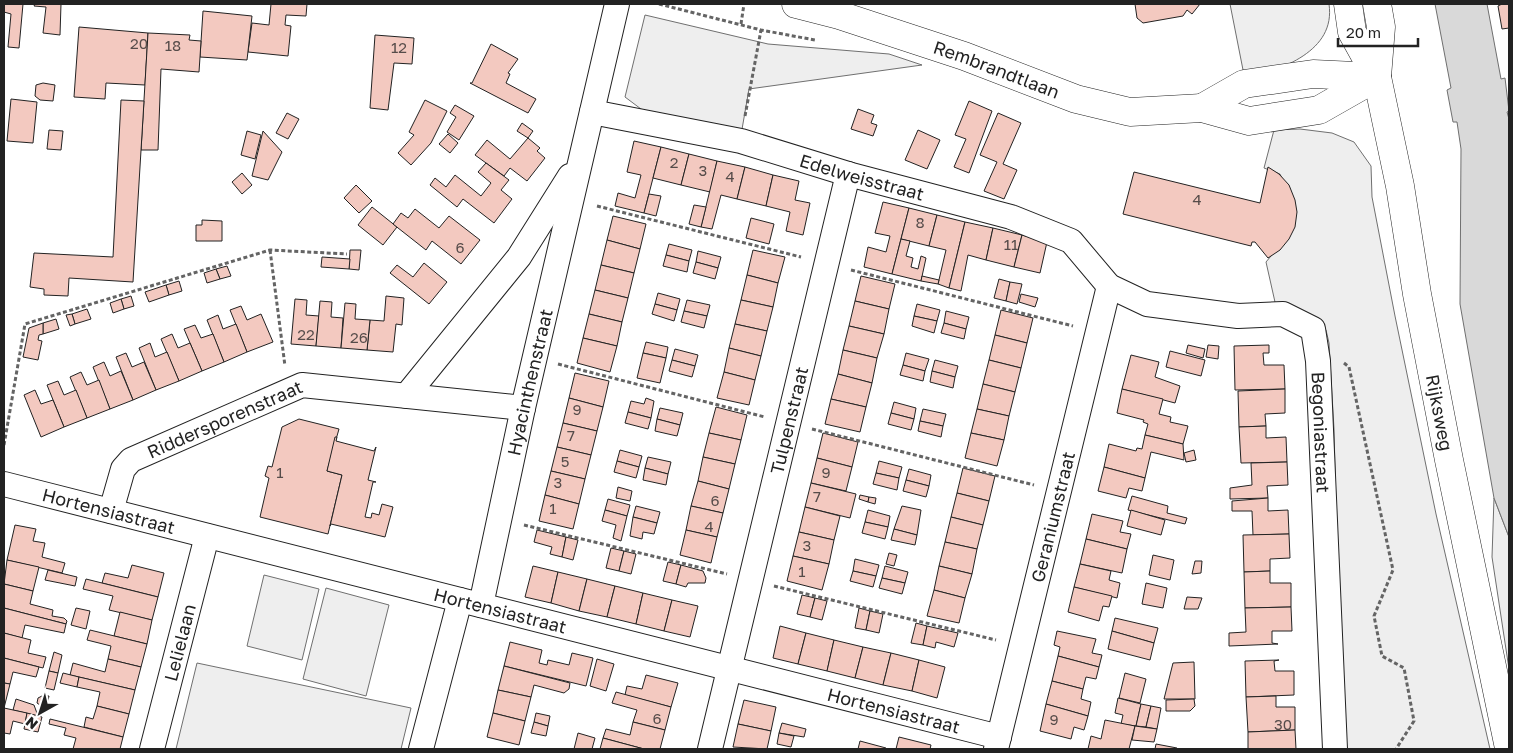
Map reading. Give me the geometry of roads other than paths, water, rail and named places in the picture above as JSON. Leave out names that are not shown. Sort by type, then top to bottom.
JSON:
[{"type":"main road","name":"Rembrandtlaan","points":[[796,4],[839,15],[964,56],[1102,107],[1130,112],[1202,108],[1249,121],[1319,110],[1377,77]]},
{"type":"main road","name":"Rijksweg","points":[[1348,4],[1352,32],[1377,77]]},
{"type":"main road","name":"Rijksweg","points":[[1377,4],[1381,27],[1377,77],[1400,186],[1417,294],[1449,460],[1509,748]]},
{"type":"main road","name":"Rembrandtlaan","points":[[1202,108],[1244,84],[1314,74],[1377,77]]},
{"type":"street","name":"Hyacinthenstraat","points":[[421,749],[470,602],[523,408],[617,4]]},
{"type":"street","name":"Edelweisstraat","points":[[592,112],[741,141],[848,174],[1011,217],[1071,242],[1109,286]]},
{"type":"street","name":"Hyacinthenstraat","points":[[406,396],[519,257],[581,160]]},
{"type":"street","name":"Tulpenstraat","points":[[710,749],[848,174]]},
{"type":"street","name":"Geraniumstraat","points":[[997,743],[1109,286]]},
{"type":"street","name":"Begoniastraat","points":[[1109,286],[1147,304],[1238,316],[1283,314],[1313,329],[1318,361],[1335,749]]},
{"type":"street","name":"Riddersporenstraat","points":[[111,511],[124,469],[131,460],[302,385],[523,408]]},
{"type":"street","name":"Hortensiastraat","points":[[4,484],[729,668],[997,743]]},
{"type":"street","name":"Lelielaan","points":[[152,749],[207,536]]}]
